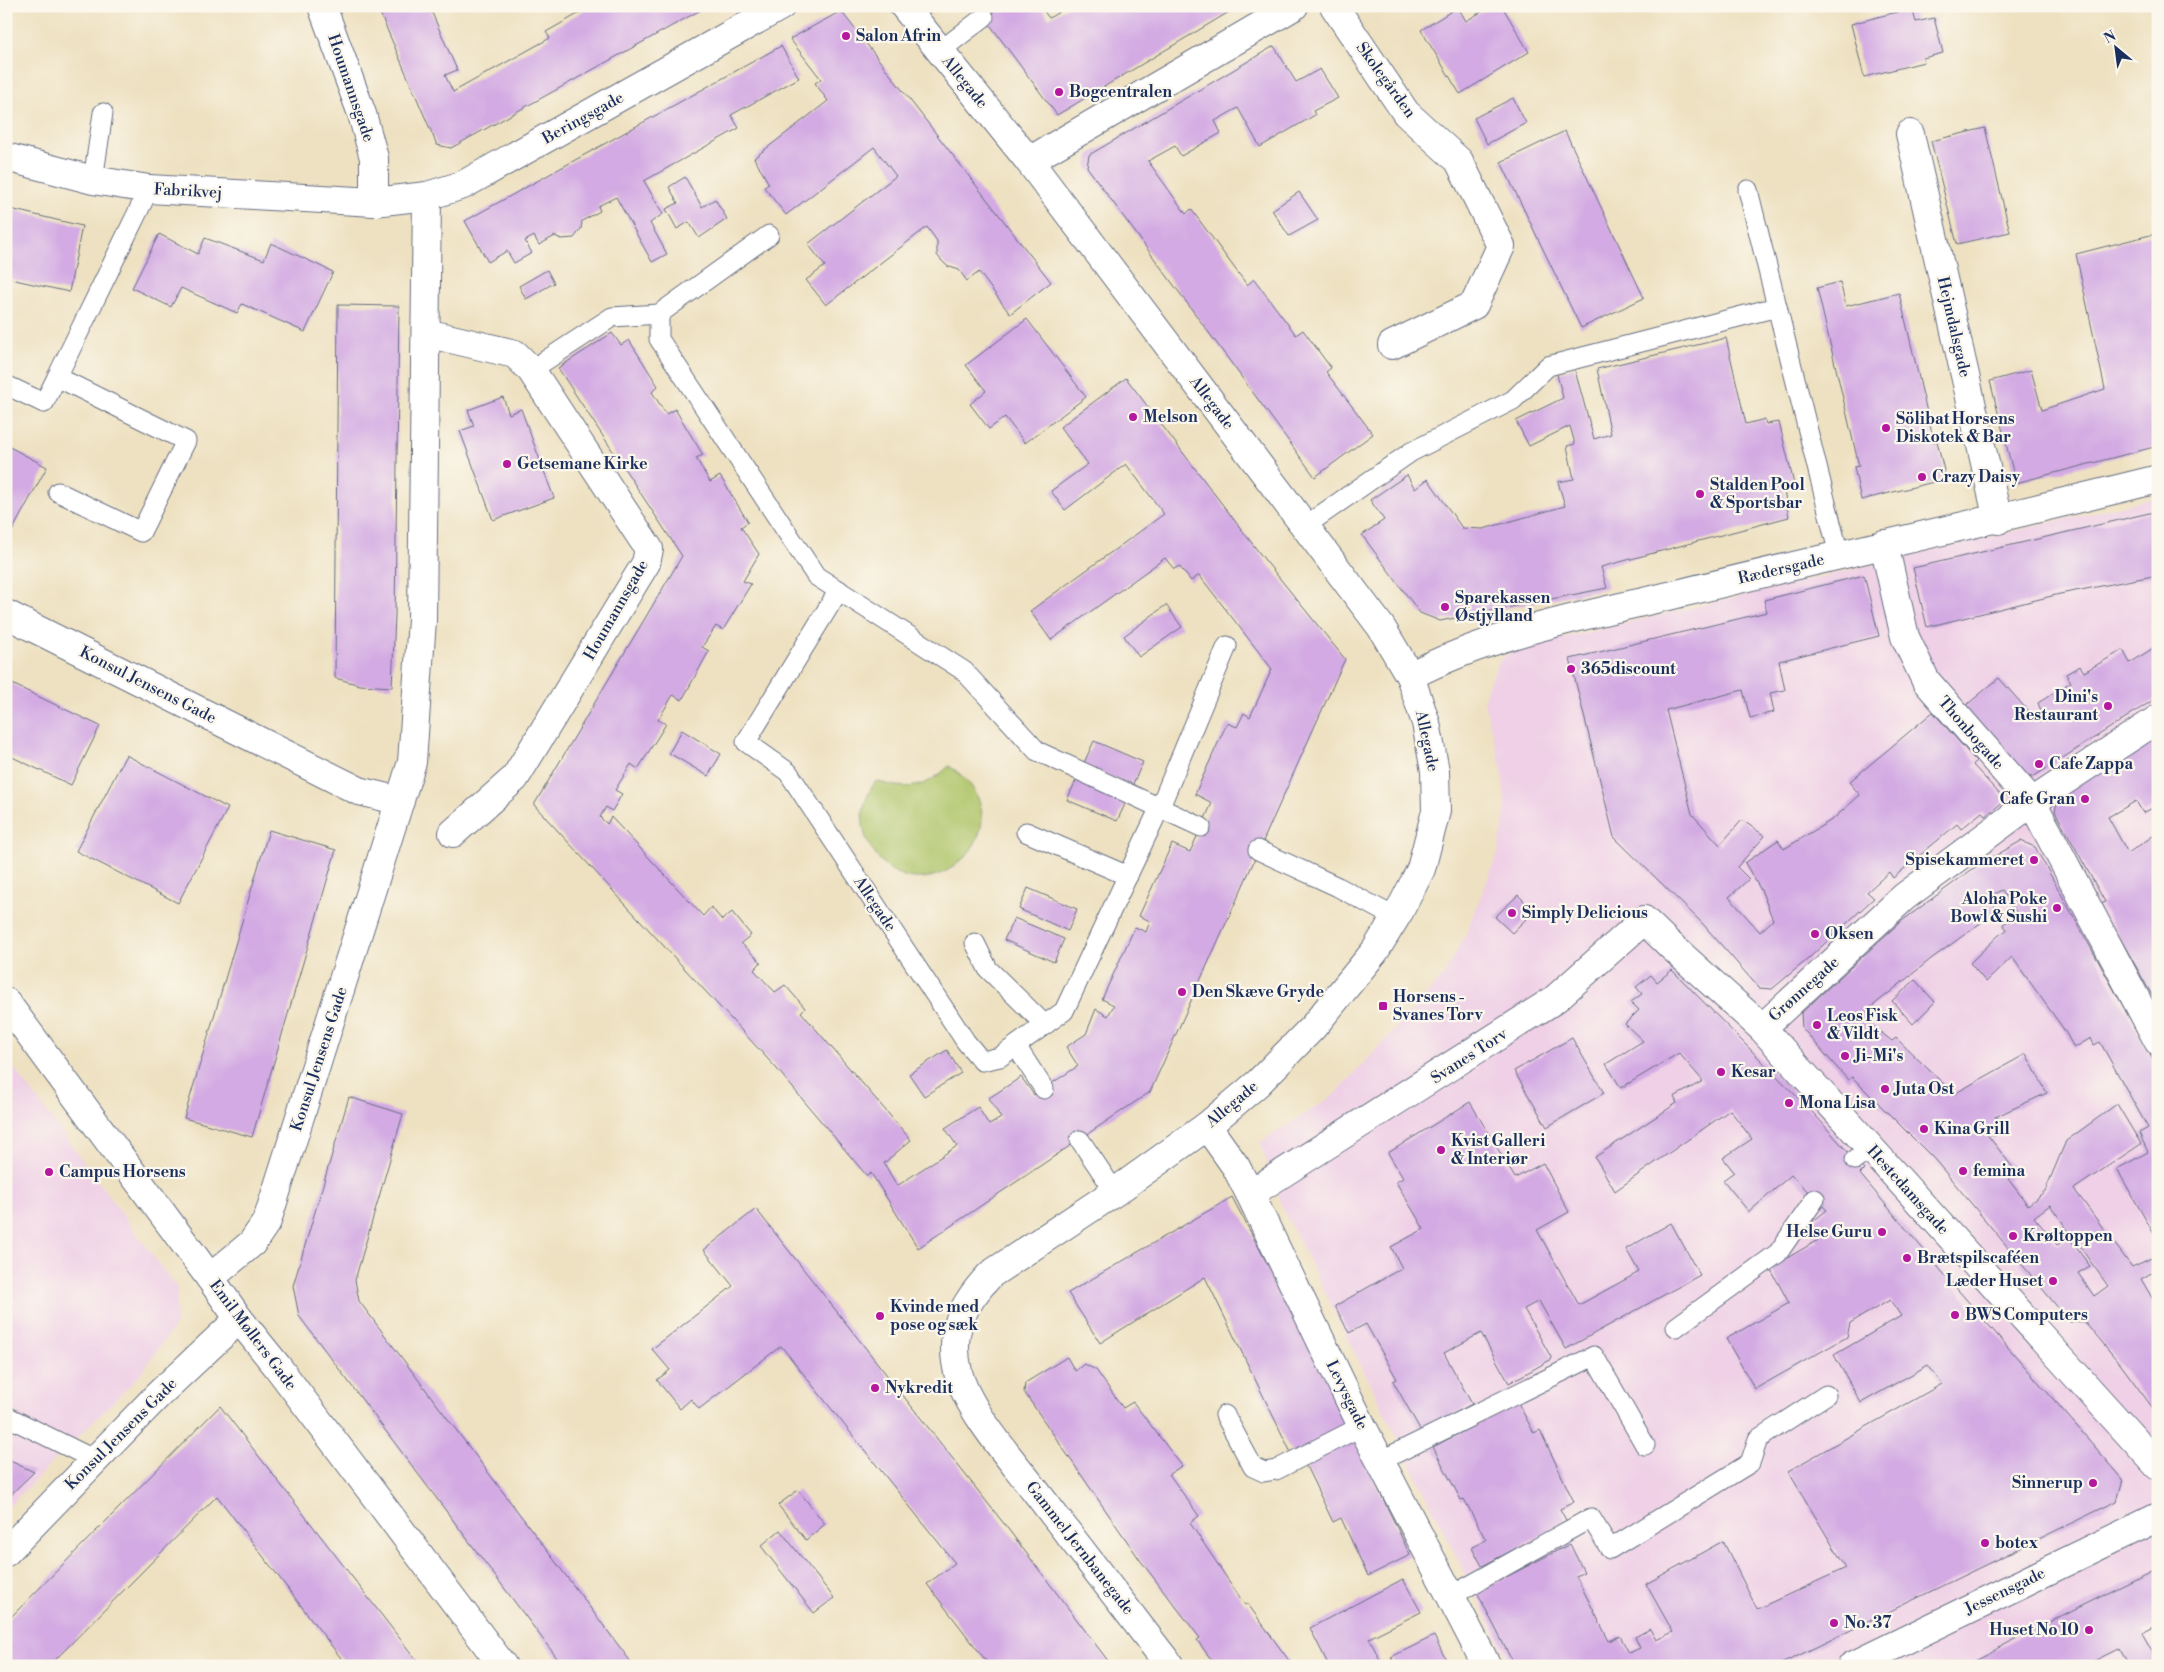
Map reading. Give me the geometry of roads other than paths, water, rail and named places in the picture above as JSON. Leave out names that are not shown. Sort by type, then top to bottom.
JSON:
[{"type":"street","name":"Houmannsgade","points":[[322,6],[362,114],[374,158],[374,202]]},
{"type":"street","name":"Beringsgade","points":[[374,202],[427,196],[463,185],[781,6]]},
{"type":"street","name":"Allegade","points":[[904,6],[1029,161],[1381,627],[1410,676],[1428,732],[1435,771],[1436,810],[1421,869],[1396,918],[1375,952],[1298,1045],[1258,1083],[1207,1126],[1115,1192],[991,1274],[975,1290],[963,1311],[955,1331],[958,1374],[989,1432]]},
{"type":"street","points":[[1029,161],[1294,6]]},
{"type":"street","name":"Skolegården","points":[[1334,6],[1406,113],[1459,161],[1501,246],[1474,306],[1392,345]]},
{"type":"street","name":"Hejmdalsgade","points":[[1910,134],[1998,520]]},
{"type":"street","name":"Fabrikvej","points":[[6,156],[94,180],[149,189],[374,202]]},
{"type":"street","points":[[398,810],[412,762],[422,620],[423,402],[426,333],[427,196]]},
{"type":"street","name":"Houmannsgade","points":[[426,333],[515,354],[531,370],[649,549],[646,563],[515,778],[453,833]]},
{"type":"street","name":"Rædersgade","points":[[1410,676],[1446,657],[1559,622],[1884,544],[1998,520],[2158,478]]},
{"type":"street","name":"Thonbogade","points":[[1884,544],[1905,637],[1926,681],[2032,802],[2158,1041]]},
{"type":"street","name":"Konsul Jensens Gade","points":[[6,614],[398,810],[267,1221],[252,1243],[210,1278]]},
{"type":"street","name":"Grønnegade","points":[[1762,1028],[1904,897],[2032,802],[2158,719]]},
{"type":"street","name":"Svanes Torv","points":[[1250,1194],[1554,1000],[1644,920],[1670,944]]},
{"type":"street","name":"Hestedamsgade","points":[[1670,944],[1762,1028],[1863,1154],[2158,1466]]},
{"type":"street","name":"Emil Møllers Gade","points":[[6,1002],[210,1278],[238,1320],[276,1366],[503,1666]]},
{"type":"street","name":"Levysgade","points":[[1207,1126],[1236,1167],[1362,1426],[1487,1666]]},
{"type":"street","name":"Konsul Jensens Gade","points":[[6,1552],[158,1396],[238,1320]]},
{"type":"street","name":"Gammel Jernbanegade","points":[[989,1432],[1170,1666]]},
{"type":"street","name":"Jessensgade","points":[[1852,1666],[2158,1517]]},
{"type":"lane","points":[[940,51],[984,18]]},
{"type":"lane","points":[[94,180],[102,113]]},
{"type":"lane","points":[[6,385],[44,404],[149,189]]},
{"type":"lane","points":[[1748,190],[1839,555]]},
{"type":"lane","points":[[531,370],[612,317],[659,314],[769,235]]},
{"type":"lane","points":[[1305,526],[1411,452],[1513,400],[1548,366],[1777,307]]},
{"type":"lane","points":[[659,314],[659,339],[816,576],[964,671],[1037,751],[1201,827]]},
{"type":"lane","points":[[57,377],[186,441],[141,532],[58,492]]},
{"type":"lane","name":"Allegade","points":[[839,590],[746,742],[788,772],[966,1042],[982,1061],[1000,1057],[1064,1011],[1160,807],[1227,646]]},
{"type":"lane","points":[[1026,832],[1128,876]]},
{"type":"lane","points":[[1258,850],[1338,887],[1396,918]]},
{"type":"lane","points":[[975,943],[988,969],[1045,1025]]},
{"type":"lane","points":[[1016,1046],[1044,1088]]},
{"type":"lane","points":[[1080,1140],[1115,1192]]},
{"type":"lane","points":[[1676,1326],[1778,1253],[1815,1199]]},
{"type":"lane","points":[[1380,1461],[1594,1356],[1645,1445]]},
{"type":"lane","points":[[1451,1596],[1592,1518],[1610,1549],[1750,1463],[1758,1439],[1826,1395]]},
{"type":"lane","points":[[1225,1415],[1253,1468],[1264,1472],[1276,1470],[1362,1426]]},
{"type":"lane","points":[[6,1416],[95,1460]]},
{"type":"place","name":"Salon Afrin","points":[[846,36]]},
{"type":"place","name":"Bogcentralen","points":[[1059,92]]},
{"type":"place","name":"Melson","points":[[1133,417]]},
{"type":"place","name":"Sölibat Horsens Diskotek & Bar","points":[[1886,428]]},
{"type":"place","name":"Getsemane Kirke","points":[[507,464]]},
{"type":"place","name":"Crazy Daisy","points":[[1922,477]]},
{"type":"place","name":"Stalden Pool & Sportsbar","points":[[1700,494]]},
{"type":"place","name":"Sparekassen Østjylland","points":[[1445,607]]},
{"type":"place","name":"365discount","points":[[1571,669]]},
{"type":"place","name":"Dini's Restaurant","points":[[2108,706]]},
{"type":"place","name":"Cafe Zappa","points":[[2039,764]]},
{"type":"place","name":"Cafe Gran","points":[[2085,799]]},
{"type":"place","name":"Spisekammeret","points":[[2034,860]]},
{"type":"place","name":"Aloha Poke Bowl & Sushi","points":[[2057,908]]},
{"type":"place","name":"Simply Delicious","points":[[1512,913]]},
{"type":"place","name":"Oksen","points":[[1815,934]]},
{"type":"place","name":"Den Skæve Gryde","points":[[1182,992]]},
{"type":"place","name":"Horsens - Svanes Torv","points":[[1383,1006]]},
{"type":"place","name":"Leos Fisk & Vildt","points":[[1817,1025]]},
{"type":"place","name":"Ji-Mi's","points":[[1845,1056]]},
{"type":"place","name":"Kesar","points":[[1721,1072]]},
{"type":"place","name":"Juta Ost","points":[[1885,1089]]},
{"type":"place","name":"Mona Lisa","points":[[1789,1103]]},
{"type":"place","name":"Kina Grill","points":[[1924,1129]]},
{"type":"place","name":"Kvist Galleri & Interiør","points":[[1441,1150]]},
{"type":"place","name":"femina","points":[[1963,1171]]},
{"type":"place","name":"Campus Horsens","points":[[49,1172]]},
{"type":"place","name":"Helse Guru","points":[[1882,1232]]},
{"type":"place","name":"Krøltoppen","points":[[2013,1236]]},
{"type":"place","name":"Brætspilscaféen","points":[[1907,1258]]},
{"type":"place","name":"Læder Huset","points":[[2053,1281]]},
{"type":"place","name":"BWS Computers","points":[[1955,1315]]},
{"type":"place","name":"Kvinde med pose og sæk","points":[[880,1316]]},
{"type":"place","name":"Nykredit","points":[[875,1388]]},
{"type":"place","name":"Sinnerup","points":[[2093,1483]]},
{"type":"place","name":"botex","points":[[1985,1543]]},
{"type":"place","name":"No. 37","points":[[1834,1623]]},
{"type":"place","name":"Huset No 10","points":[[2089,1630]]}]
